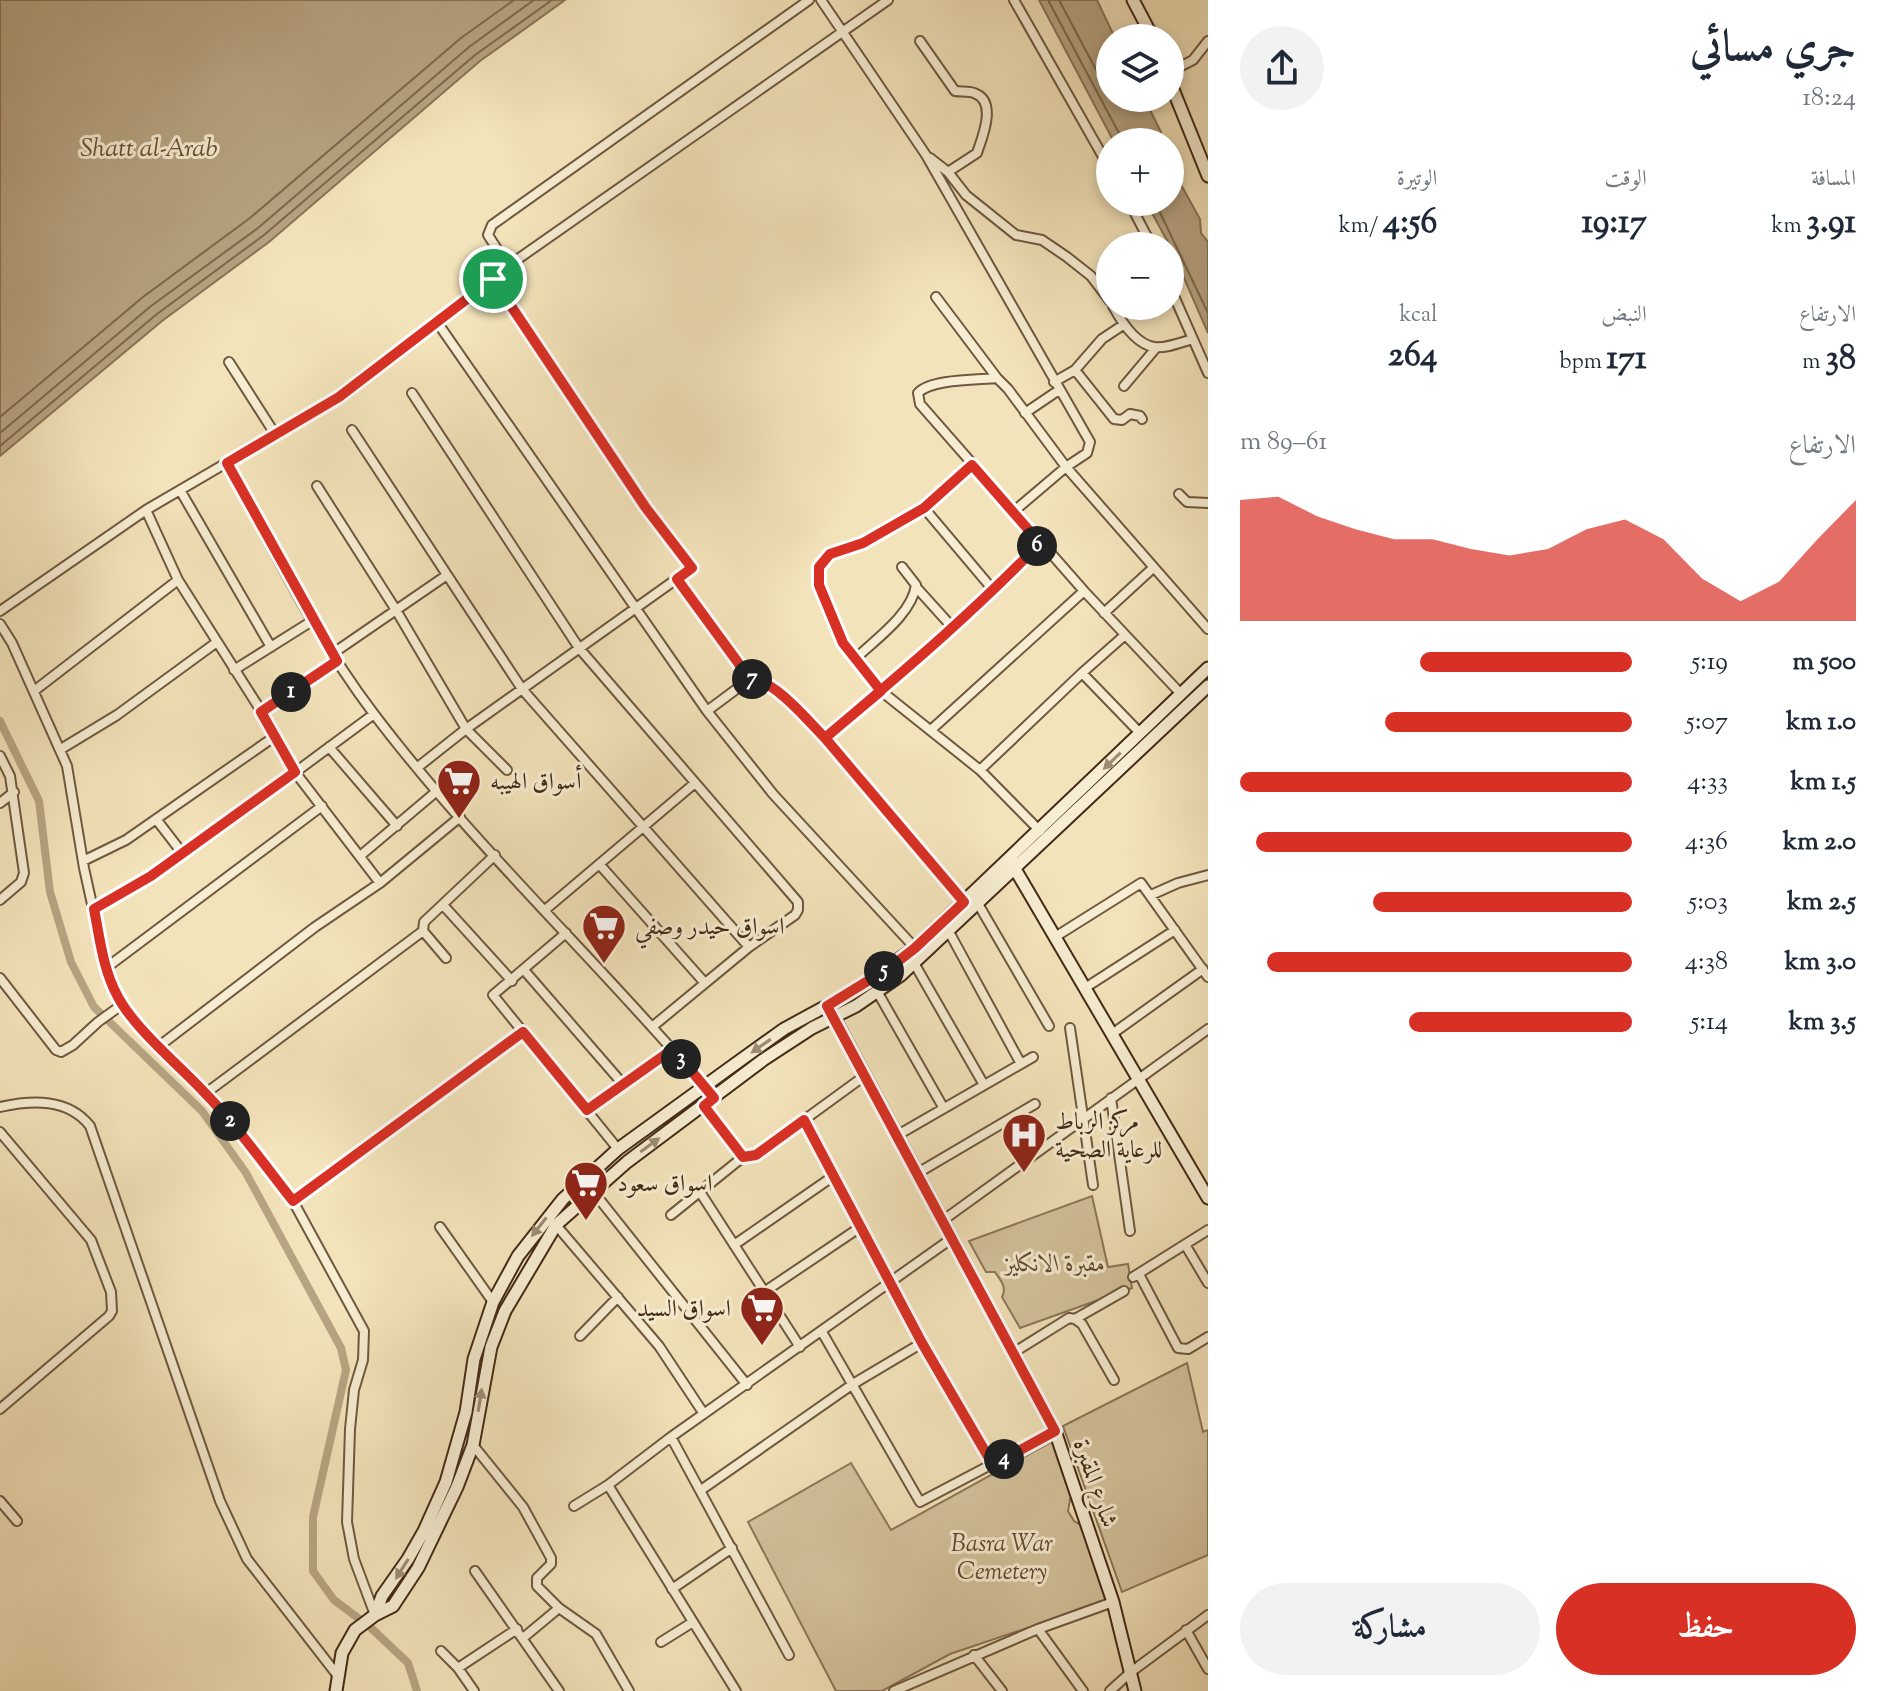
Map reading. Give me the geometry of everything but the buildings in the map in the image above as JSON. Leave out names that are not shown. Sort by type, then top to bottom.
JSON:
[{"type":"street","points":[[508,266],[488,235],[492,225],[809,0]]},
{"type":"street","points":[[821,0],[926,155],[1090,442],[1087,453],[1013,512]]},
{"type":"street","points":[[0,611],[146,510],[339,397],[508,266],[888,0]]},
{"type":"street","points":[[1014,0],[1096,144]]},
{"type":"street","points":[[1133,0],[1147,24]]},
{"type":"street","points":[[920,41],[955,91],[975,93],[985,103],[988,118],[977,153],[948,172]]},
{"type":"street","points":[[1184,65],[1193,60],[1208,41]]},
{"type":"street","points":[[1183,112],[1207,170]]},
{"type":"street","points":[[926,155],[948,172],[966,195],[1016,235],[1042,240],[1096,283]]},
{"type":"street","points":[[418,767],[466,729],[692,568],[646,508],[493,279]]},
{"type":"street","points":[[936,297],[1066,467],[1208,629]]},
{"type":"street","points":[[1184,319],[1208,373]]},
{"type":"street","points":[[1120,320],[1149,346],[1156,348],[1193,339]]},
{"type":"street","points":[[437,322],[707,711],[773,794],[915,948]]},
{"type":"street","points":[[1025,413],[1075,370],[1102,339],[1123,325]]},
{"type":"street","points":[[1124,386],[1156,348]]},
{"type":"street","points":[[229,362],[275,434]]},
{"type":"street","points":[[1075,370],[1114,419],[1122,420],[1130,414],[1142,419]]},
{"type":"street","points":[[997,378],[924,387],[918,393],[920,404],[1040,543],[1181,694]]},
{"type":"street","points":[[412,393],[579,648],[799,905],[795,915],[704,982],[652,1027]]},
{"type":"street","points":[[352,430],[522,689],[749,947]]},
{"type":"street","points":[[227,463],[312,621],[374,714],[460,817],[704,1086],[709,1102],[743,1157]]},
{"type":"street","points":[[972,465],[924,508],[863,543],[830,554],[819,567],[819,585],[843,643],[881,691],[980,770],[1040,831]]},
{"type":"street","points":[[317,486],[396,610],[466,729],[507,770]]},
{"type":"street","points":[[180,490],[271,647]]},
{"type":"street","points":[[1179,494],[1187,502],[1208,503]]},
{"type":"street","points":[[924,508],[994,591]]},
{"type":"street","points":[[146,510],[178,580],[295,772],[380,883]]},
{"type":"street","points":[[825,738],[994,591],[1040,543]]},
{"type":"street","points":[[902,567],[953,628]]},
{"type":"street","points":[[1104,613],[1153,568]]},
{"type":"street","points":[[261,712],[447,575]]},
{"type":"street","points":[[677,579],[750,679]]},
{"type":"street","points":[[34,691],[178,580]]},
{"type":"street","points":[[855,659],[901,614],[916,587]]},
{"type":"street","points":[[932,729],[1084,591]]},
{"type":"street","points":[[234,670],[312,621]]},
{"type":"street","points":[[0,624],[67,766],[106,968],[121,1005],[158,1047],[206,1093],[293,1201],[364,1331],[363,1360],[354,1390],[350,1429],[347,1522],[354,1559],[375,1615]]},
{"type":"street","points":[[980,770],[1125,635]]},
{"type":"street","points":[[61,749],[117,715],[217,642]]},
{"type":"street","points":[[336,1691],[342,1653],[355,1630],[393,1606],[418,1568],[451,1484],[473,1445],[491,1347],[505,1311],[556,1225],[592,1190],[788,1042],[878,993],[914,963],[1015,869],[1140,733],[1208,668]]},
{"type":"street","points":[[1082,673],[1140,733]]},
{"type":"street","points":[[707,711],[750,679],[771,686],[825,738],[964,902]]},
{"type":"street","points":[[451,1484],[474,1359],[493,1302],[520,1253],[563,1199],[618,1149],[704,1086],[784,1029],[875,977],[915,948],[1040,831],[1208,686]]},
{"type":"street","points":[[94,909],[110,902],[183,854],[374,714]]},
{"type":"street","points":[[83,861],[126,840],[274,737]]},
{"type":"street","points":[[329,747],[397,826]]},
{"type":"street","points":[[0,756],[14,792],[24,873],[21,882],[0,900]]},
{"type":"street","points":[[545,910],[695,783]]},
{"type":"street","points":[[360,856],[437,791]]},
{"type":"street","points":[[0,803],[14,792]]},
{"type":"street","points":[[106,968],[322,806]]},
{"type":"street","points":[[158,1047],[315,927],[380,883],[460,817]]},
{"type":"street","points":[[156,819],[183,854]]},
{"type":"street","points":[[446,958],[423,931],[424,922],[495,855]]},
{"type":"street","points":[[600,865],[704,982]]},
{"type":"street","points":[[1015,869],[1208,1198]]},
{"type":"street","points":[[1151,895],[1208,875]]},
{"type":"street","points":[[1055,937],[1141,883],[1205,973],[1112,1034]]},
{"type":"street","points":[[977,902],[1049,1026]]},
{"type":"street","points":[[443,905],[512,981]]},
{"type":"street","points":[[948,930],[1021,1064]]},
{"type":"street","points":[[1085,988],[1175,930]]},
{"type":"street","points":[[206,1093],[423,931]]},
{"type":"street","points":[[566,933],[493,995],[618,1149]]},
{"type":"street","points":[[914,963],[984,1085]]},
{"type":"street","points":[[524,970],[622,1083]]},
{"type":"street","points":[[0,978],[56,1050],[68,1049],[121,1005]]},
{"type":"street","points":[[878,993],[943,1107]]},
{"type":"street","name":"شارع المقبرة","points":[[827,1006],[1055,1431],[1113,1602],[1135,1691]]},
{"type":"street","points":[[1070,1028],[1093,1185]]},
{"type":"street","points":[[942,1221],[1208,1029]]},
{"type":"street","points":[[293,1201],[523,1032]]},
{"type":"street","points":[[587,1110],[673,1049]]},
{"type":"street","points":[[896,1136],[1033,1057]]},
{"type":"street","points":[[671,1215],[743,1157],[756,1155],[863,1077]]},
{"type":"street","points":[[1111,1098],[1130,1231]]},
{"type":"street","points":[[0,1107],[40,1101],[61,1106],[83,1118],[90,1126],[220,1501],[247,1559],[338,1676]]},
{"type":"street","points":[[916,1174],[1035,1104]]},
{"type":"street","points":[[804,1120],[922,1343],[993,1465]]},
{"type":"street","points":[[0,1132],[91,1240],[112,1302],[109,1316],[0,1409]]},
{"type":"street","points":[[734,1245],[835,1175]]},
{"type":"street","points":[[592,1190],[747,1385]]},
{"type":"street","points":[[700,1192],[800,1347]]},
{"type":"street","points":[[556,1225],[659,1346],[704,1414]]},
{"type":"street","points":[[764,1292],[862,1226]]},
{"type":"street","points":[[440,1227],[493,1302]]},
{"type":"street","points":[[1208,1230],[1136,1276],[1178,1348],[1188,1349],[1208,1337]]},
{"type":"street","points":[[574,1506],[892,1284],[951,1239]]},
{"type":"street","points":[[1186,1246],[1208,1283]]},
{"type":"street","points":[[520,1253],[532,1262]]},
{"type":"street","points":[[1075,1319],[1124,1291]]},
{"type":"street","points":[[580,1336],[618,1297]]},
{"type":"street","points":[[1013,1353],[1069,1318],[1075,1319],[1082,1324],[1114,1380]]},
{"type":"street","points":[[822,1332],[920,1502],[1055,1431]]},
{"type":"street","points":[[701,1490],[853,1384],[922,1343]]},
{"type":"street","points":[[671,1437],[789,1655]]},
{"type":"street","points":[[473,1445],[523,1507],[551,1558],[551,1564],[537,1578],[536,1584],[559,1608],[596,1634],[629,1691]]},
{"type":"street","points":[[608,1485],[736,1691]]},
{"type":"street","points":[[0,1501],[17,1521]]},
{"type":"street","points":[[672,1589],[732,1548]]},
{"type":"street","points":[[475,1571],[559,1691]]},
{"type":"street","points":[[894,1691],[974,1655],[1113,1602]]},
{"type":"street","points":[[523,1638],[559,1608]]},
{"type":"street","points":[[1110,1691],[1208,1615]]},
{"type":"street","points":[[661,1642],[693,1622]]},
{"type":"street","points":[[458,1668],[517,1629]]},
{"type":"street","points":[[1038,1629],[1083,1691]]},
{"type":"street","points":[[1186,1630],[1208,1669]]},
{"type":"street","points":[[441,1651],[474,1691]]},
{"type":"street","points":[[974,1655],[1002,1691]]},
{"type":"green space","name":"مقبرة الانكليز","points":[[1092,1196],[1108,1267],[1128,1264],[1132,1288],[1020,1328],[1002,1297],[1004,1287],[1001,1281],[995,1272],[986,1272],[969,1241]]},
{"type":"green space","points":[[1187,1363],[1203,1432],[1208,1430],[1208,1555],[1122,1592],[1063,1426]]},
{"type":"green space","name":"Basra War Cemetery","points":[[1053,1441],[1071,1494],[1068,1511],[1074,1521],[1083,1526],[1107,1601],[950,1654],[882,1691],[836,1691],[748,1522],[851,1463],[891,1530]]},
{"type":"water","name":"Shatt al-Arab","points":[[0,0],[565,0],[480,61],[269,242],[162,321],[0,456]]},
{"type":"water","points":[[1039,0],[1097,0],[1108,24],[1096,24],[1096,108]]},
{"type":"water","points":[[1098,112],[1151,112],[1159,128],[1107,128]]},
{"type":"water","points":[[1184,190],[1200,219],[1201,233],[1208,242],[1208,333],[1184,278],[1184,232],[1162,232],[1154,216],[1184,216]]},
{"type":"waterway","points":[[0,721],[39,801],[50,892],[71,962],[94,1007],[202,1111],[246,1173],[341,1348],[346,1370],[313,1517],[313,1571],[334,1600],[358,1618]]},
{"type":"waterway","points":[[370,1627],[408,1663],[417,1691]]},
{"type":"place","name":"أسواق الهيبه","points":[[459,820]]},
{"type":"place","name":"اسواق حيدر وصفي","points":[[604,965]]},
{"type":"place","name":"مركز الرباط للرعاية الصحية","points":[[1024,1174]]},
{"type":"place","name":"اسواق سعود","points":[[586,1222]]},
{"type":"place","name":"اسواق السيد","points":[[762,1347]]},
{"type":"route","points":[[493,279],[339,397],[227,463],[312,621],[337,661],[261,712],[295,772],[151,876],[94,909],[106,968],[119,999],[158,1047],[206,1093],[246,1139],[293,1201],[523,1032],[587,1110],[673,1049],[714,1098],[704,1106],[743,1157],[756,1155],[804,1120],[922,1343],[993,1465],[1055,1431],[827,1006],[892,966],[964,902],[825,738],[881,691],[984,601],[1040,543],[972,465],[924,508],[863,543],[830,554],[819,567],[819,585],[829,612],[843,643],[881,691],[825,738],[771,686],[750,679],[677,579],[692,568],[646,508],[493,279]]}]
